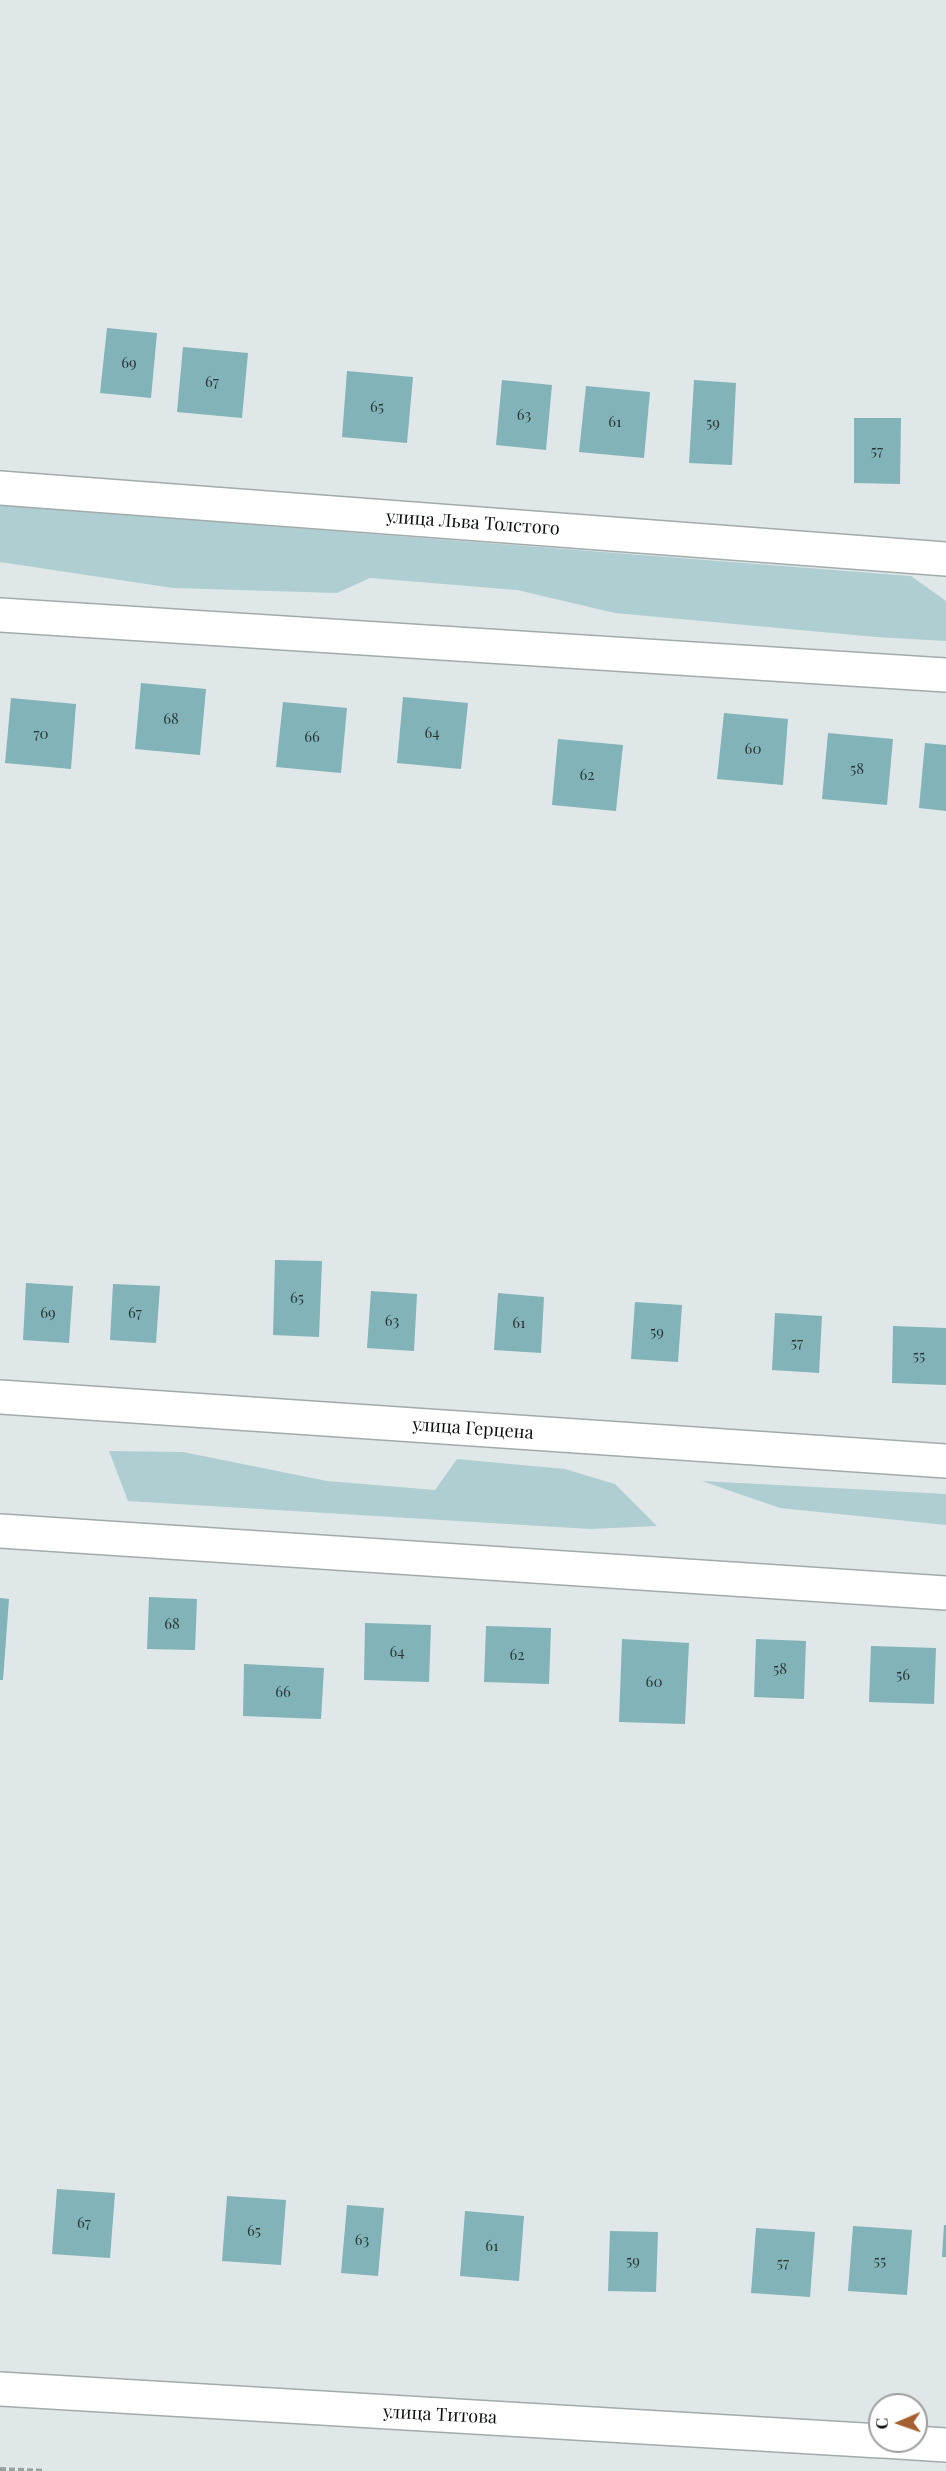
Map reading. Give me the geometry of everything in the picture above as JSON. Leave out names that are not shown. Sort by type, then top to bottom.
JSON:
[{"type":"street","name":"улица Льва Толстого","points":[[0,488],[946,559]]},
{"type":"street","points":[[0,615],[946,675]]},
{"type":"street","name":"улица Герцена","points":[[0,1397],[946,1461]]},
{"type":"street","points":[[0,1531],[946,1593]]},
{"type":"street","name":"улица Титова","points":[[0,2389],[868,2440]]},
{"type":"street","name":"улица Титова","points":[[928,2444],[946,2445]]},
{"type":"path","points":[[0,2469],[45,2471]]},
{"type":"shaded area","points":[[0,505],[911,576],[946,601],[946,641],[876,637],[615,613],[517,590],[370,578],[337,593],[173,588],[0,562]]},
{"type":"shaded area","points":[[109,1451],[183,1452],[327,1481],[435,1490],[457,1459],[565,1469],[615,1484],[657,1526],[590,1529],[128,1501]]},
{"type":"shaded area","points":[[702,1481],[946,1494],[946,1525],[780,1508]]},
{"type":"building","points":[[107,328],[157,333],[151,398],[100,393]]},
{"type":"building","points":[[183,347],[248,353],[242,418],[177,412]]},
{"type":"building","points":[[347,371],[413,377],[407,443],[342,437]]},
{"type":"building","points":[[502,380],[552,385],[546,450],[496,445]]},
{"type":"building","points":[[694,380],[736,383],[732,465],[689,463]]},
{"type":"building","points":[[586,386],[650,392],[644,458],[579,452]]},
{"type":"building","points":[[854,418],[901,418],[900,484],[854,483]]},
{"type":"building","points":[[141,683],[206,689],[200,755],[135,749]]},
{"type":"building","points":[[403,697],[468,703],[461,769],[397,763]]},
{"type":"building","points":[[11,698],[76,704],[71,769],[5,763]]},
{"type":"building","points":[[283,702],[347,708],[341,773],[276,767]]},
{"type":"building","points":[[724,713],[788,719],[783,785],[717,779]]},
{"type":"building","points":[[828,733],[893,739],[887,805],[822,799]]},
{"type":"building","points":[[558,739],[623,745],[616,811],[552,805]]},
{"type":"building","points":[[925,743],[946,745],[946,811],[919,808]]},
{"type":"building","points":[[275,1260],[322,1261],[319,1337],[273,1335]]},
{"type":"building","points":[[26,1283],[73,1286],[69,1343],[23,1340]]},
{"type":"building","points":[[113,1284],[160,1286],[156,1343],[110,1340]]},
{"type":"building","points":[[371,1291],[417,1294],[414,1351],[367,1348]]},
{"type":"building","points":[[498,1293],[544,1297],[541,1353],[494,1350]]},
{"type":"building","points":[[635,1302],[682,1305],[678,1362],[631,1359]]},
{"type":"building","points":[[775,1313],[822,1316],[819,1373],[772,1370]]},
{"type":"building","points":[[893,1326],[946,1328],[946,1385],[892,1383]]},
{"type":"building","points":[[149,1597],[197,1599],[195,1650],[147,1649]]},
{"type":"building","points":[[0,1598],[9,1599],[3,1680],[0,1680]]},
{"type":"building","points":[[365,1623],[431,1625],[429,1682],[364,1680]]},
{"type":"building","points":[[486,1626],[551,1628],[549,1684],[484,1682]]},
{"type":"building","points":[[622,1639],[689,1643],[685,1724],[619,1722]]},
{"type":"building","points":[[756,1639],[806,1641],[804,1699],[754,1697]]},
{"type":"building","points":[[871,1646],[936,1648],[934,1704],[869,1702]]},
{"type":"building","points":[[244,1664],[324,1668],[321,1719],[243,1716]]},
{"type":"building","points":[[57,2189],[115,2193],[110,2258],[52,2254]]},
{"type":"building","points":[[227,2196],[286,2200],[281,2265],[222,2261]]},
{"type":"building","points":[[347,2205],[384,2208],[378,2276],[341,2273]]},
{"type":"building","points":[[465,2211],[524,2216],[519,2281],[460,2276]]},
{"type":"building","points":[[944,2225],[946,2225],[946,2257],[942,2257]]},
{"type":"building","points":[[853,2226],[912,2230],[907,2295],[848,2291]]},
{"type":"building","points":[[756,2228],[815,2232],[810,2297],[751,2293]]},
{"type":"building","points":[[610,2231],[658,2232],[656,2292],[608,2291]]}]
